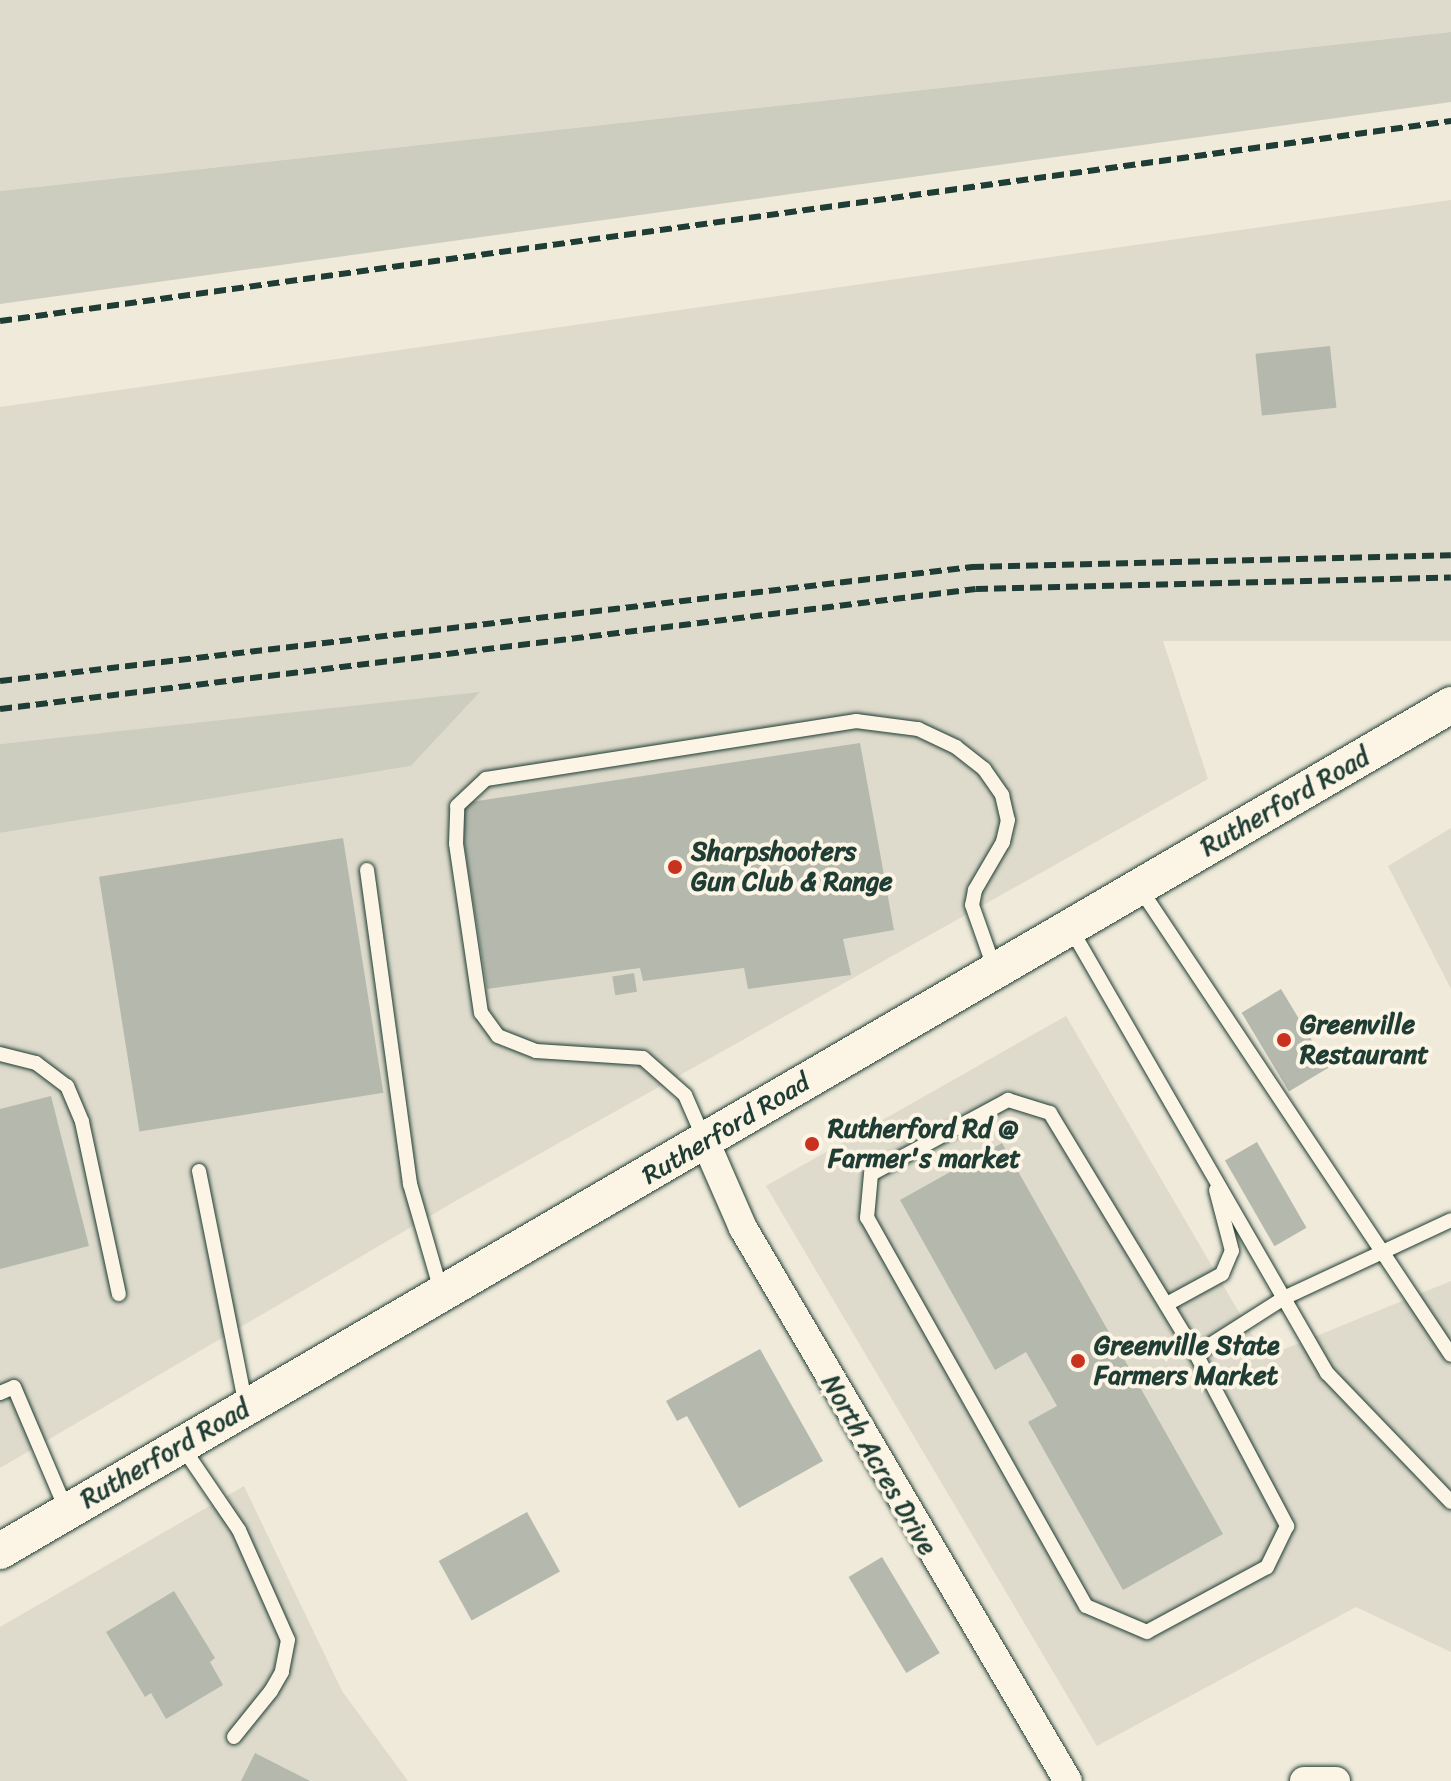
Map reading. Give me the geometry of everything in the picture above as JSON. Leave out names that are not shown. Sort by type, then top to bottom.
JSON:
[{"type":"street","name":"Rutherford Road","points":[[0,1551],[1451,705]]},
{"type":"street","name":"North Acres Drive","points":[[705,1141],[759,1256],[1068,1781]]},
{"type":"street","points":[[1304,1781],[1336,1781]]},
{"type":"lane","points":[[705,1141],[685,1095],[643,1058],[536,1051],[498,1036],[481,1013],[456,844],[457,806],[486,779],[856,721],[918,729],[956,747],[984,769],[1002,795],[1008,820],[1003,842],[975,890],[972,905],[995,970]]},
{"type":"lane","points":[[367,870],[410,1184],[442,1294]]},
{"type":"lane","points":[[1139,887],[1379,1252],[1451,1355]]},
{"type":"lane","points":[[1070,926],[1327,1373],[1451,1502]]},
{"type":"lane","points":[[0,1054],[36,1063],[67,1086],[82,1122],[119,1294]]},
{"type":"lane","points":[[1008,1100],[1050,1113],[1167,1304],[1287,1526],[1267,1567],[1147,1632],[1086,1606],[867,1218],[871,1174],[1008,1100]]},
{"type":"lane","points":[[199,1171],[247,1407]]},
{"type":"lane","points":[[1167,1304],[1222,1274],[1232,1251],[1214,1177]]},
{"type":"lane","points":[[1196,1354],[1284,1298],[1451,1220]]},
{"type":"lane","points":[[0,1393],[14,1387],[67,1511]]},
{"type":"lane","points":[[180,1445],[239,1530],[288,1640],[276,1682],[234,1737]]},
{"type":"shaded area","points":[[0,0],[1451,0],[1451,32],[0,191]]},
{"type":"shaded area","points":[[1451,32],[1451,102],[0,304],[0,191]]},
{"type":"shaded area","points":[[1451,200],[1451,641],[1163,641],[1208,779],[459,1199],[0,1468],[0,833],[411,766],[479,693],[0,744],[0,407]]},
{"type":"shaded area","points":[[480,692],[411,766],[0,833],[0,744]]},
{"type":"shaded area","points":[[1451,828],[1451,989],[1388,866]]},
{"type":"shaded area","points":[[1066,1016],[1265,1357],[1451,1281],[1451,1652],[1356,1607],[1097,1746],[766,1186]]},
{"type":"shaded area","points":[[244,1486],[342,1691],[408,1781],[0,1781],[0,1627]]},
{"type":"building","points":[[1330,346],[1336,408],[1262,415],[1255,354]]},
{"type":"building","name":"Sharpshooters Gun Club & Range","points":[[860,743],[894,930],[843,939],[851,975],[748,989],[744,968],[643,981],[640,968],[487,989],[458,804]]},
{"type":"building","points":[[343,838],[383,1093],[139,1131],[99,877]]},
{"type":"building","points":[[634,973],[637,992],[615,995],[612,976]]},
{"type":"building","name":"Greenville Restaurant","points":[[1281,989],[1328,1068],[1289,1092],[1242,1013]]},
{"type":"building","points":[[51,1096],[89,1246],[0,1269],[0,1109]]},
{"type":"building","points":[[1257,1142],[1306,1228],[1274,1246],[1225,1160]]},
{"type":"building","name":"Greenville State Farmers Market","points":[[1002,1143],[1223,1534],[1123,1590],[1028,1422],[1057,1406],[1026,1352],[995,1370],[900,1200]]},
{"type":"building","points":[[760,1349],[823,1461],[739,1508],[687,1416],[677,1421],[666,1401]]},
{"type":"building","points":[[527,1512],[560,1571],[472,1620],[439,1561]]},
{"type":"building","points":[[882,1557],[940,1653],[906,1673],[849,1577]]},
{"type":"building","points":[[174,1591],[215,1658],[210,1662],[223,1685],[166,1719],[151,1693],[145,1697],[106,1632]]},
{"type":"building","points":[[255,1753],[310,1781],[241,1781]]},
{"type":"railway","points":[[0,321],[1451,121]]},
{"type":"railway","points":[[0,681],[972,567],[1451,555]]},
{"type":"railway","points":[[0,709],[976,589],[1451,577]]},
{"type":"place","name":"Sharpshooters Gun Club & Range","points":[[675,867]]},
{"type":"place","name":"Greenville Restaurant","points":[[1284,1040]]},
{"type":"place","name":"Rutherford Rd @ Farmer's market","points":[[812,1144]]},
{"type":"place","name":"Greenville State Farmers Market","points":[[1078,1361]]}]
